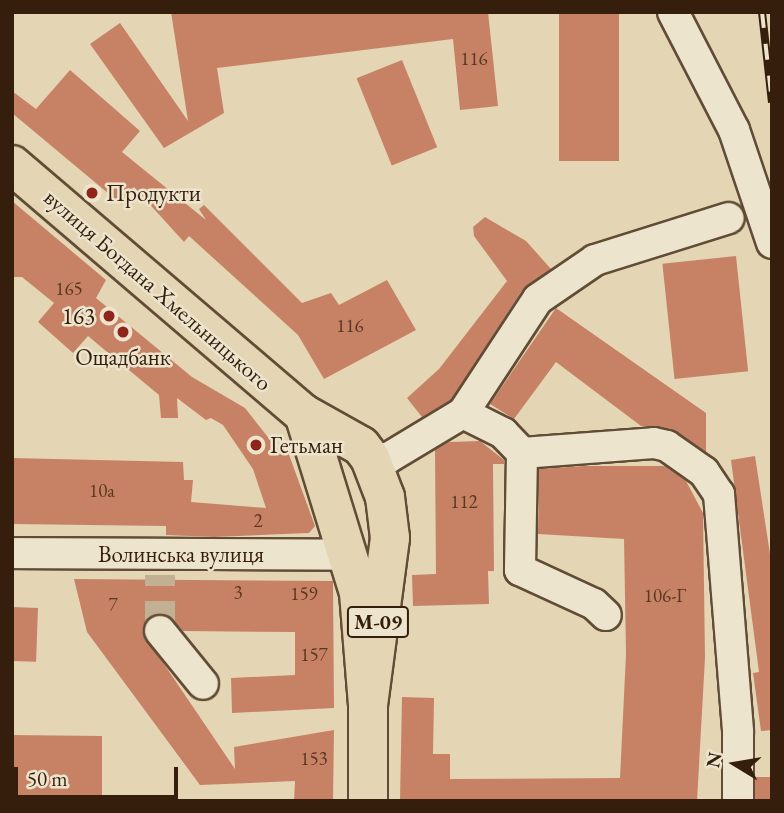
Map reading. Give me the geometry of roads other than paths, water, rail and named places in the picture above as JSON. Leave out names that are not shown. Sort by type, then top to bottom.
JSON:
[{"type":"main road","name":"вулиця Богдана Хмельницького","points":[[12,165],[304,414],[365,452]]},
{"type":"main road","name":"М-09","points":[[304,414],[323,486],[349,555],[359,593],[368,706],[368,801]]},
{"type":"main road","points":[[323,486],[322,462],[330,450],[365,452]]},
{"type":"main road","name":"М-09","points":[[365,452],[385,497],[390,538],[368,706]]},
{"type":"main road","points":[[349,555],[369,555],[390,538]]},
{"type":"street","points":[[673,12],[734,130],[772,243]]},
{"type":"street","points":[[365,452],[388,458],[463,413],[538,299],[595,260],[729,218]]},
{"type":"street","points":[[463,413],[503,433],[522,453],[520,570],[594,604],[606,615]]},
{"type":"street","points":[[522,453],[653,443],[667,446],[704,472],[719,494],[738,732],[738,801]]},
{"type":"street","name":"Волинська вулиця","points":[[12,553],[160,564],[349,555]]},
{"type":"street","points":[[160,631],[203,684]]},
{"type":"tunnel","points":[[160,575],[160,631]]},
{"type":"railway","points":[[762,12],[772,102]]},
{"type":"place","name":"Продукти","points":[[92,193]]},
{"type":"place","name":"163","points":[[109,316]]},
{"type":"place","name":"Ощадбанк","points":[[123,332]]},
{"type":"place","name":"Гетьман","points":[[256,445]]}]
